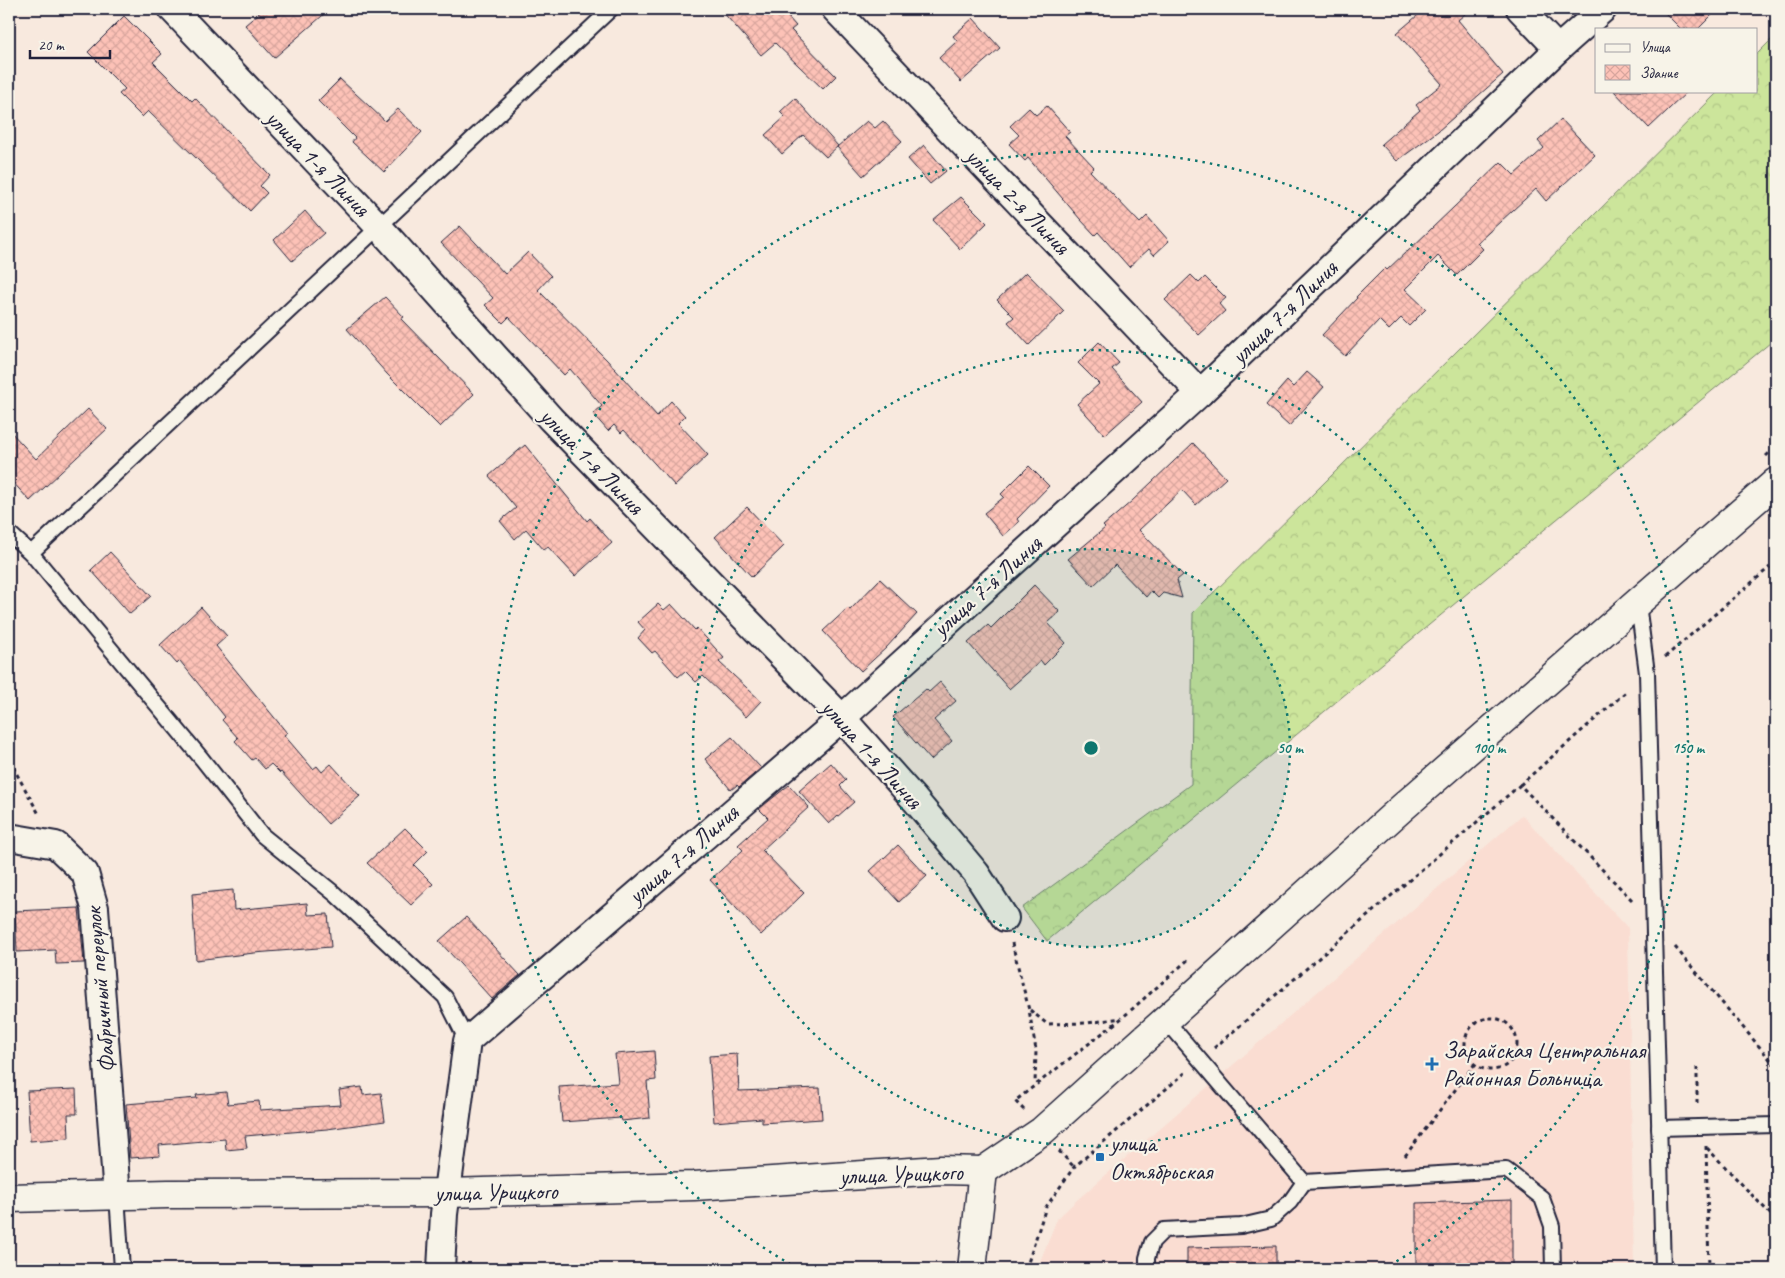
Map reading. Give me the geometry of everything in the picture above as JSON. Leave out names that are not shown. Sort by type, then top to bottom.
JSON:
[{"type":"main road","points":[[972,1269],[983,1171],[1042,1131],[1403,807],[1776,482]]},
{"type":"main road","name":"улица Урицкого","points":[[9,1198],[117,1195],[448,1193],[694,1186],[941,1170],[983,1171]]},
{"type":"street","name":"улица 1-я Линия","points":[[172,9],[379,227],[551,419],[842,718],[916,800],[976,873],[1005,918]]},
{"type":"street","name":"улица 2-я Линия","points":[[835,9],[1200,393]]},
{"type":"street","points":[[1520,9],[1558,49]]},
{"type":"street","name":"улица 7-я Линия","points":[[467,1041],[842,718],[1200,393],[1558,49],[1603,9]]},
{"type":"street","points":[[9,837],[56,846]]},
{"type":"street","name":"Фабричный переулок","points":[[56,846],[85,873],[95,908],[117,1195]]},
{"type":"street","points":[[441,1269],[444,1214],[467,1041]]},
{"type":"lane","points":[[31,553],[612,9]]},
{"type":"lane","points":[[9,532],[31,553],[262,834],[335,894],[445,997],[467,1041]]},
{"type":"lane","points":[[1638,604],[1647,673],[1663,1269]]},
{"type":"lane","points":[[1165,1019],[1304,1182]]},
{"type":"lane","points":[[1659,1128],[1776,1125]]},
{"type":"lane","points":[[1304,1182],[1506,1170],[1542,1198],[1552,1226],[1553,1269]]},
{"type":"lane","points":[[1147,1269],[1146,1258],[1152,1242],[1164,1230],[1241,1226],[1271,1219],[1290,1202],[1304,1182]]},
{"type":"lane","points":[[117,1195],[122,1269]]},
{"type":"path","points":[[9,760],[56,846]]},
{"type":"path","points":[[1026,1269],[1046,1207],[1074,1167],[1520,785],[1653,922],[1774,1064]]},
{"type":"path","points":[[1005,918],[1029,1010],[1036,1050],[1035,1084]]},
{"type":"path","points":[[1029,1010],[1047,1024],[1088,1023],[1122,1018]]},
{"type":"path","points":[[1485,1018],[1493,1018],[1502,1020],[1510,1026],[1516,1036],[1517,1047],[1513,1058],[1505,1066],[1495,1070],[1484,1070],[1474,1065],[1467,1057],[1464,1046],[1465,1036],[1471,1026],[1485,1018]]},
{"type":"path","points":[[1390,1176],[1474,1065]]},
{"type":"path","points":[[1706,1146],[1714,1146]]},
{"type":"path","points":[[1706,1146],[1776,1220]]},
{"type":"path","points":[[1706,1146],[1709,1269]]},
{"type":"shaded area","name":"Зарайская Центральная Районная Больница","points":[[1522,815],[1628,928],[1634,1269],[1037,1269],[1057,1219],[1077,1200]]},
{"type":"green space","points":[[1776,35],[1776,338],[1047,941],[1022,908],[1191,784],[1193,613],[1718,92],[1758,92],[1758,53]]},
{"type":"building","points":[[264,9],[330,9],[274,58],[245,25]]},
{"type":"building","points":[[720,9],[781,9],[796,26],[791,30],[836,76],[823,89],[775,43],[761,55]]},
{"type":"building","points":[[1425,9],[1471,9],[1458,20],[1503,74],[1438,131],[1397,161],[1381,144],[1420,110],[1416,105],[1442,84],[1397,33]]},
{"type":"building","points":[[1661,9],[1718,9],[1699,28],[1680,28]]},
{"type":"building","points":[[124,16],[162,54],[153,62],[192,101],[195,98],[270,175],[260,186],[267,193],[250,211],[148,111],[142,117],[119,94],[125,89],[88,52]]},
{"type":"building","points":[[973,18],[1000,48],[961,82],[939,58],[957,41],[953,36]]},
{"type":"building","points":[[340,79],[385,121],[398,109],[422,132],[384,172],[352,142],[355,138],[318,101]]},
{"type":"building","points":[[1615,92],[1687,92],[1649,128]]},
{"type":"building","points":[[795,98],[838,146],[826,157],[803,135],[782,154],[765,135],[785,117],[780,112]]},
{"type":"building","points":[[1047,106],[1070,132],[1065,136],[1094,167],[1090,171],[1140,223],[1147,216],[1169,241],[1154,255],[1149,249],[1129,267],[1098,232],[1095,235],[1080,219],[1028,158],[1025,161],[1009,144],[1019,135],[1010,126],[1029,108],[1036,115]]},
{"type":"building","points":[[1561,119],[1595,155],[1546,201],[1536,189],[1477,243],[1483,249],[1457,275],[1438,256],[1405,289],[1426,309],[1409,326],[1401,318],[1389,330],[1379,320],[1345,356],[1322,335],[1385,268],[1387,270],[1407,252],[1501,162],[1514,175],[1544,148],[1538,141]]},
{"type":"building","points":[[867,121],[875,128],[883,121],[902,141],[863,176],[837,147]]},
{"type":"building","points":[[924,145],[946,171],[930,184],[908,159]]},
{"type":"building","points":[[961,197],[987,223],[960,249],[933,220]]},
{"type":"building","points":[[305,211],[324,233],[292,261],[274,240]]},
{"type":"building","points":[[460,226],[505,274],[528,252],[551,276],[538,290],[607,360],[657,416],[671,401],[685,416],[678,423],[708,455],[675,486],[624,430],[621,433],[614,425],[608,431],[593,414],[602,406],[570,369],[564,375],[509,317],[503,323],[485,305],[493,298],[441,243]]},
{"type":"building","points":[[1026,272],[1064,311],[1029,345],[1008,322],[1014,317],[997,300]]},
{"type":"building","points":[[1191,275],[1199,283],[1205,277],[1226,298],[1219,304],[1225,311],[1199,335],[1165,300]]},
{"type":"building","points":[[385,297],[404,317],[401,319],[474,394],[440,427],[387,374],[347,329]]},
{"type":"building","points":[[1099,342],[1119,363],[1112,369],[1142,402],[1105,435],[1077,404],[1099,384],[1078,363]]},
{"type":"building","points":[[1307,372],[1324,387],[1289,426],[1266,405],[1287,381],[1293,387]]},
{"type":"building","points":[[88,409],[107,429],[30,501],[9,478],[9,430],[36,459]]},
{"type":"building","points":[[1193,443],[1226,478],[1196,505],[1182,490],[1139,530],[1183,575],[1177,580],[1182,598],[1163,593],[1158,598],[1151,591],[1146,597],[1115,565],[1093,586],[1068,559],[1105,528],[1103,526]]},
{"type":"building","points":[[525,445],[587,521],[590,518],[612,543],[575,576],[548,547],[544,550],[526,529],[515,539],[500,521],[516,508],[489,476]]},
{"type":"building","points":[[1029,466],[1049,486],[1017,519],[1019,522],[1003,536],[984,513],[1004,497],[1001,494]]},
{"type":"building","points":[[747,507],[784,546],[752,577],[715,537]]},
{"type":"building","points":[[110,552],[151,596],[130,614],[91,570]]},
{"type":"building","points":[[880,579],[917,614],[886,648],[861,671],[823,631],[848,608],[850,610]]},
{"type":"building","points":[[1034,585],[1060,612],[1048,623],[1066,643],[1044,665],[1041,661],[1009,689],[968,643],[988,625],[991,628]]},
{"type":"building","points":[[658,604],[664,610],[671,604],[695,630],[697,628],[724,658],[719,662],[761,701],[746,717],[703,676],[696,682],[685,671],[678,677],[655,651],[652,653],[638,638],[645,630],[638,622]]},
{"type":"building","points":[[201,607],[227,636],[216,646],[287,733],[284,735],[313,769],[317,766],[322,772],[331,764],[360,796],[328,824],[281,772],[271,764],[265,769],[255,758],[252,760],[235,741],[238,738],[222,720],[225,717],[180,661],[177,664],[160,645]]},
{"type":"building","points":[[940,682],[956,701],[934,720],[952,741],[931,760],[893,717],[926,689],[929,692]]},
{"type":"building","points":[[732,737],[761,768],[739,787],[737,785],[731,790],[705,759]]},
{"type":"building","points":[[831,763],[846,780],[840,786],[854,802],[829,824],[799,791]]},
{"type":"building","points":[[789,785],[809,807],[762,850],[804,893],[761,935],[710,880],[743,850],[738,845],[768,818],[759,809]]},
{"type":"building","points":[[405,828],[428,851],[414,865],[433,884],[411,905],[367,863]]},
{"type":"building","points":[[898,845],[927,876],[899,902],[870,871]]},
{"type":"building","points":[[233,890],[234,910],[307,903],[308,915],[328,914],[331,947],[196,960],[192,894]]},
{"type":"building","points":[[79,908],[84,963],[56,964],[55,950],[17,952],[15,911]]},
{"type":"building","points":[[466,917],[520,975],[492,999],[439,941]]},
{"type":"building","points":[[654,1051],[656,1080],[647,1081],[650,1118],[622,1121],[621,1118],[562,1122],[559,1087],[618,1083],[615,1054]]},
{"type":"building","points":[[737,1054],[739,1091],[820,1088],[822,1119],[762,1123],[762,1118],[714,1122],[709,1056]]},
{"type":"building","points":[[362,1087],[363,1095],[381,1093],[385,1121],[327,1129],[245,1136],[247,1148],[226,1150],[225,1139],[159,1145],[160,1156],[130,1158],[126,1104],[197,1098],[196,1095],[226,1092],[228,1104],[259,1101],[260,1110],[341,1105],[339,1090]]},
{"type":"building","points":[[76,1089],[77,1114],[68,1114],[69,1138],[30,1141],[27,1091]]},
{"type":"building","points":[[1512,1200],[1512,1269],[1416,1269],[1416,1203]]},
{"type":"building","points":[[1276,1246],[1276,1269],[1187,1269],[1187,1248]]},
{"type":"place","name":"Зарайская Центральная Районная Больница","points":[[1432,1064]]},
{"type":"place","name":"улица Октябрьская","points":[[1100,1157]]}]
